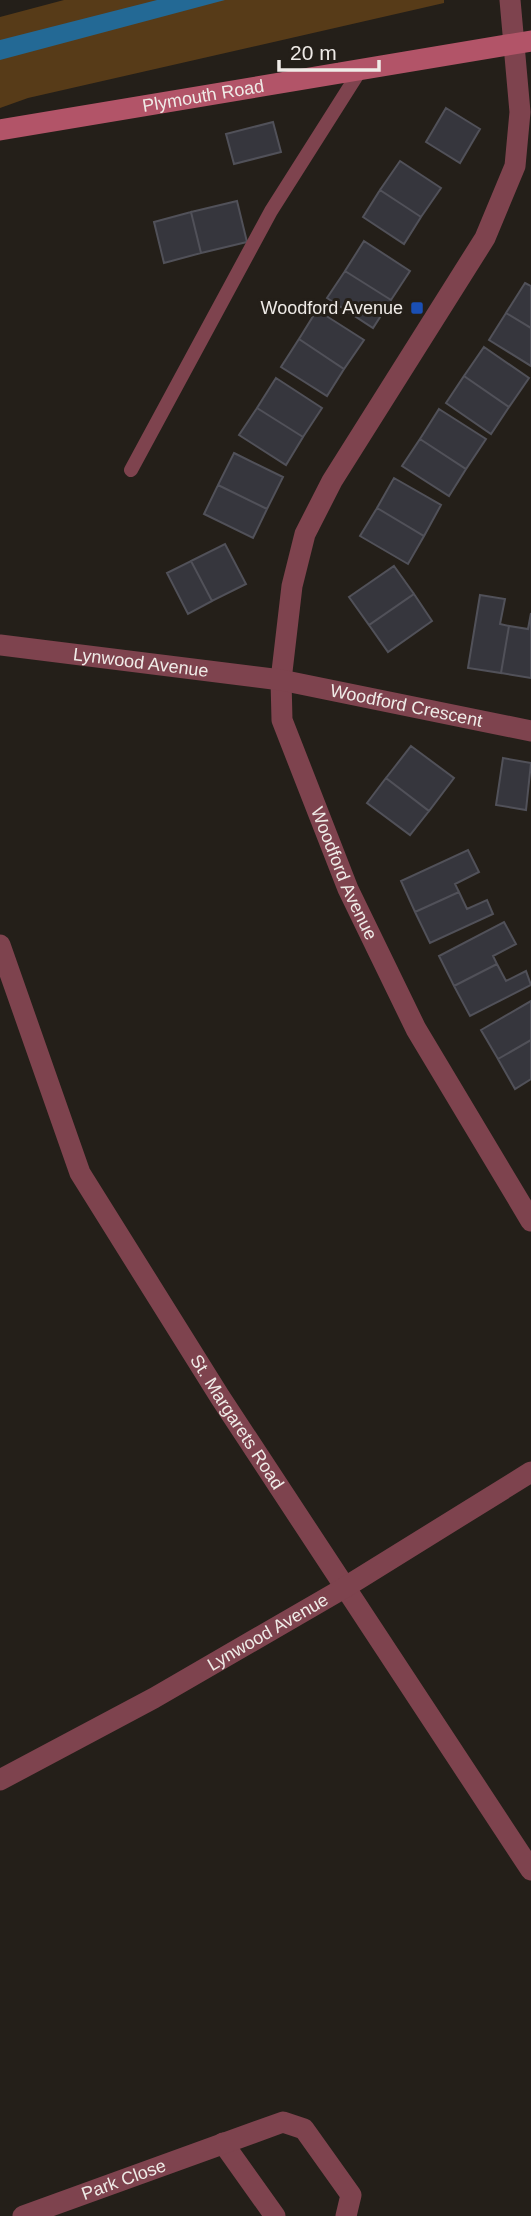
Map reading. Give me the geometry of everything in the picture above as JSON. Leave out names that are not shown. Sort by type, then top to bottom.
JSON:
[{"type":"main road","name":"Plymouth Road","points":[[0,130],[523,42]]},
{"type":"street","name":"Woodford Avenue","points":[[510,0],[523,42],[515,166],[485,238],[332,481],[305,534],[292,586],[281,680],[282,720],[348,889],[416,1029],[531,1221]]},
{"type":"street","name":"Lynwood Avenue","points":[[0,645],[281,680]]},
{"type":"street","name":"Woodford Crescent","points":[[281,680],[531,731]]},
{"type":"street","name":"St. Margarets Road","points":[[0,945],[80,1173],[344,1588],[531,1870]]},
{"type":"street","name":"Lynwood Avenue","points":[[0,1780],[142,1705],[344,1588],[531,1472]]},
{"type":"street","name":"Park Close","points":[[23,2216],[283,2122],[304,2129],[351,2195],[346,2216]]},
{"type":"street","points":[[223,2143],[275,2216]]},
{"type":"lane","points":[[131,470],[271,211],[361,69]]},
{"type":"shaded area","points":[[64,0],[444,0],[444,3],[28,98],[0,108],[0,17]]},
{"type":"water","points":[[157,0],[225,0],[0,60],[0,40]]},
{"type":"building","points":[[446,108],[480,129],[460,163],[426,142]]},
{"type":"building","points":[[273,122],[281,152],[234,164],[226,134]]},
{"type":"building","points":[[400,161],[441,188],[421,217],[380,190]]},
{"type":"building","points":[[380,190],[421,217],[404,244],[363,217]]},
{"type":"building","points":[[237,201],[247,242],[201,253],[191,212]]},
{"type":"building","points":[[191,212],[201,253],[164,263],[154,222]]},
{"type":"building","points":[[364,241],[410,271],[391,300],[345,271]]},
{"type":"building","points":[[345,271],[391,300],[373,328],[327,298]]},
{"type":"building","points":[[525,283],[531,286],[531,328],[506,313]]},
{"type":"building","points":[[317,310],[364,340],[344,369],[299,339]]},
{"type":"building","points":[[506,313],[531,328],[531,366],[489,340]]},
{"type":"building","points":[[299,339],[344,369],[327,396],[281,367]]},
{"type":"building","points":[[484,347],[529,378],[509,407],[464,376]]},
{"type":"building","points":[[464,376],[509,407],[491,434],[446,403]]},
{"type":"building","points":[[276,378],[322,408],[303,437],[257,408]]},
{"type":"building","points":[[257,408],[303,437],[286,465],[239,435]]},
{"type":"building","points":[[439,409],[486,439],[466,469],[420,439]]},
{"type":"building","points":[[420,439],[466,469],[449,496],[402,466]]},
{"type":"building","points":[[234,453],[283,477],[267,509],[218,485]]},
{"type":"building","points":[[394,478],[441,505],[424,536],[377,508]]},
{"type":"building","points":[[218,485],[267,509],[253,538],[204,514]]},
{"type":"building","points":[[377,508],[424,536],[408,564],[360,536]]},
{"type":"building","points":[[225,544],[246,584],[212,601],[191,561]]},
{"type":"building","points":[[191,561],[212,601],[188,614],[167,573]]},
{"type":"building","points":[[394,566],[414,594],[369,625],[349,597]]},
{"type":"building","points":[[414,594],[432,621],[388,652],[369,625]]},
{"type":"building","points":[[480,595],[505,599],[500,624],[509,626],[501,673],[468,668]]},
{"type":"building","points":[[531,613],[531,678],[501,673],[509,626],[528,629]]},
{"type":"building","points":[[411,746],[454,778],[429,811],[386,778]]},
{"type":"building","points":[[503,758],[531,763],[526,810],[496,805]]},
{"type":"building","points":[[386,778],[429,811],[410,835],[367,803]]},
{"type":"building","points":[[468,850],[479,872],[455,884],[459,892],[415,912],[401,881]]},
{"type":"building","points":[[459,892],[467,909],[487,900],[493,914],[430,943],[415,912]]},
{"type":"building","points":[[504,922],[516,944],[493,956],[497,964],[454,986],[439,956]]},
{"type":"building","points":[[497,964],[506,981],[526,971],[531,985],[470,1016],[454,986]]},
{"type":"building","points":[[531,1001],[531,1040],[498,1059],[481,1030]]},
{"type":"building","points":[[531,1040],[531,1079],[515,1089],[498,1059]]},
{"type":"place","name":"Woodford Avenue","points":[[417,308]]}]
